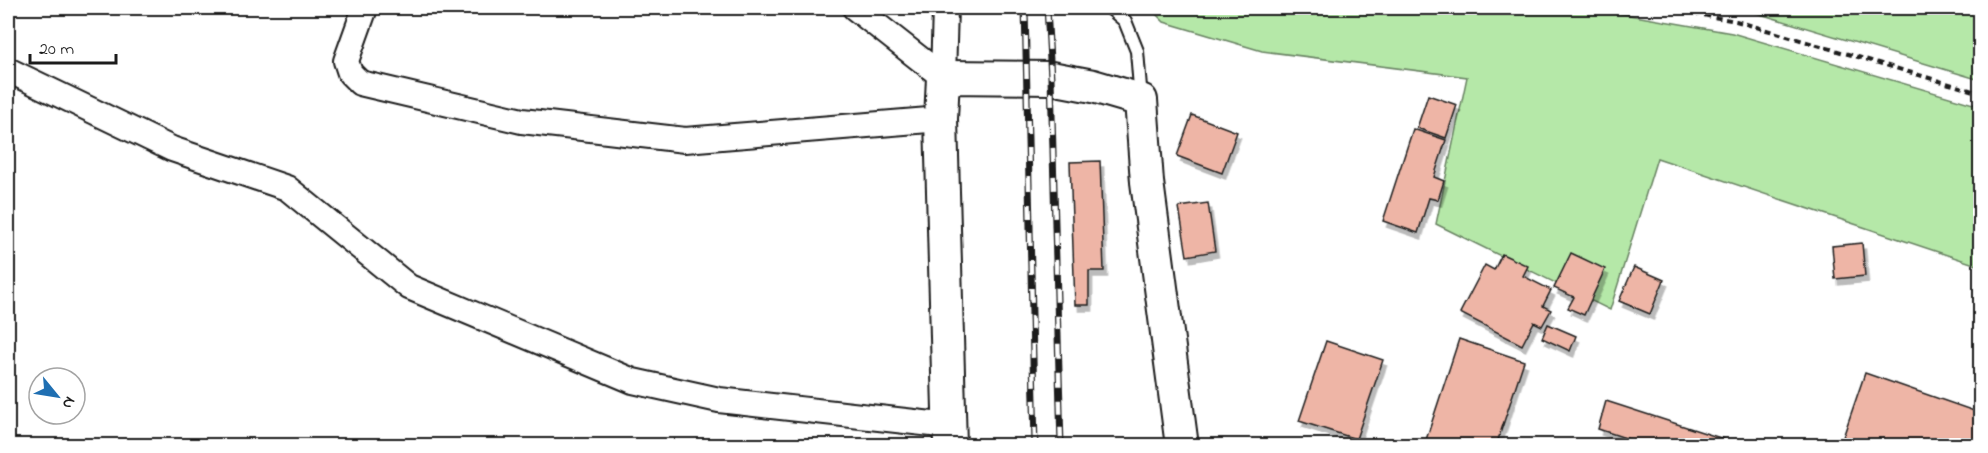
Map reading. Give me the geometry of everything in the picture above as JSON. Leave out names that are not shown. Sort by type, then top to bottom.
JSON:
[{"type":"street","points":[[365,8],[346,61],[350,73],[360,83],[522,121],[685,140],[941,119]]},
{"type":"street","points":[[855,8],[943,77],[1051,78],[1093,86],[1141,100],[1148,182],[1182,446]]},
{"type":"street","points":[[8,70],[172,148],[287,188],[409,286],[633,381],[718,400],[950,436],[941,119],[945,8]]},
{"type":"lane","points":[[1110,8],[1125,21],[1137,51],[1141,100]]},
{"type":"path","points":[[1663,8],[1736,21],[1980,93]]},
{"type":"green space","points":[[1150,8],[1589,8],[1732,33],[1980,106],[1980,266],[1657,158],[1610,310],[1436,224],[1467,77],[1262,51],[1164,22]]},
{"type":"green space","points":[[1740,8],[1980,8],[1980,80]]},
{"type":"building","points":[[1428,95],[1457,105],[1446,138],[1417,128]]},
{"type":"building","points":[[1192,115],[1237,132],[1222,173],[1177,156]]},
{"type":"building","points":[[1413,129],[1446,140],[1434,177],[1444,181],[1438,200],[1429,198],[1418,233],[1383,221]]},
{"type":"building","points":[[1100,161],[1104,271],[1089,271],[1089,305],[1075,305],[1070,162]]},
{"type":"building","points":[[1208,203],[1215,251],[1187,256],[1179,207]]},
{"type":"building","points":[[1862,243],[1865,276],[1835,279],[1832,246]]},
{"type":"building","points":[[1571,253],[1605,269],[1584,315],[1568,308],[1574,297],[1554,288]]},
{"type":"building","points":[[1502,254],[1528,266],[1523,276],[1551,290],[1543,306],[1551,310],[1542,326],[1534,322],[1522,345],[1460,313],[1485,265],[1494,270]]},
{"type":"building","points":[[1634,267],[1664,280],[1650,314],[1619,301]]},
{"type":"building","points":[[1548,324],[1576,336],[1570,351],[1542,338]]},
{"type":"building","points":[[1459,339],[1524,361],[1496,446],[1424,446]]},
{"type":"building","points":[[1326,341],[1383,360],[1356,439],[1299,421]]},
{"type":"building","points":[[1865,373],[1980,413],[1980,446],[1840,446]]},
{"type":"building","points":[[1606,401],[1736,443],[1735,446],[1650,446],[1598,429]]},
{"type":"railway","points":[[1025,8],[1035,446]]},
{"type":"railway","points":[[1047,8],[1061,446]]}]
